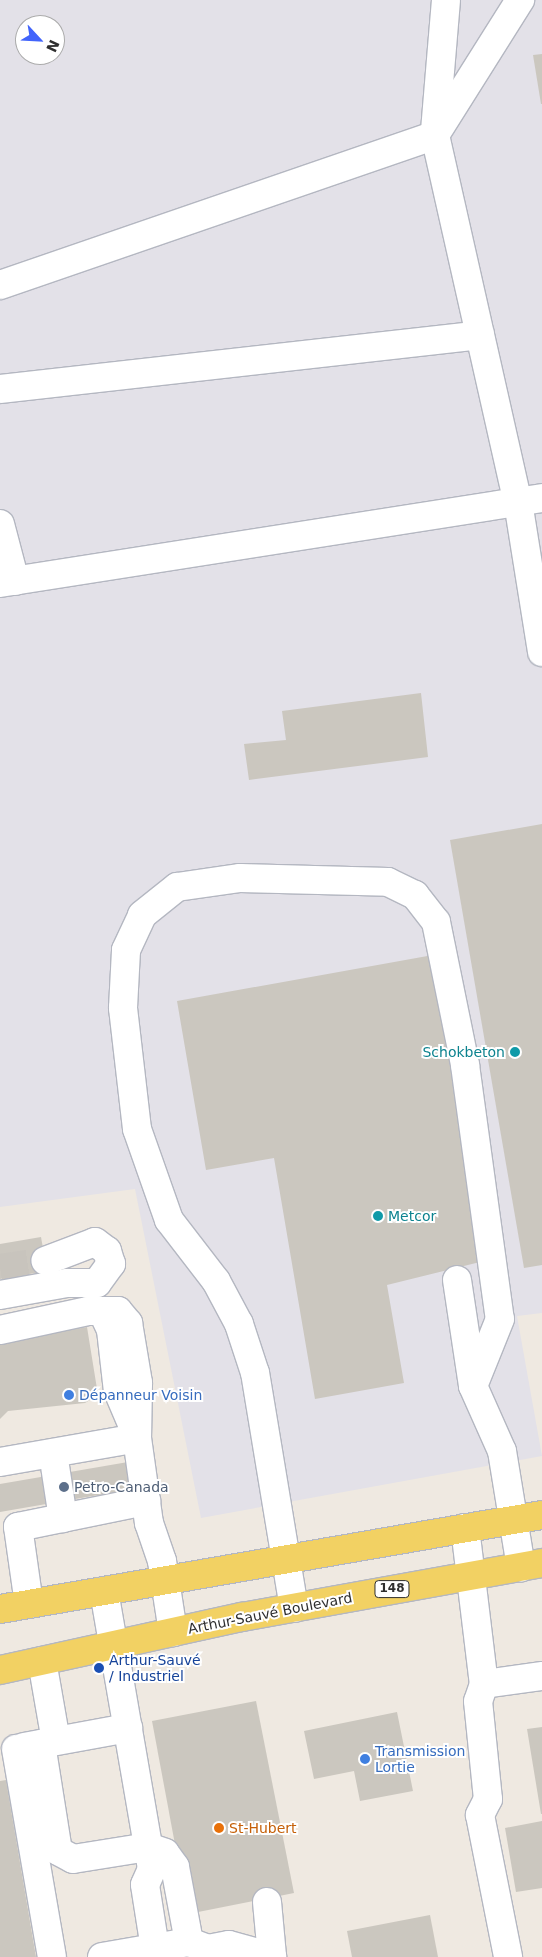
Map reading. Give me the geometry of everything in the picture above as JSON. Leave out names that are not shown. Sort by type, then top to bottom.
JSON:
[{"type":"main road","points":[[0,1609],[542,1515]]},
{"type":"main road","name":"Arthur-Sauvé Boulevard","points":[[0,1670],[294,1608],[532,1565]]},
{"type":"lane","points":[[446,0],[435,135],[480,334],[530,500],[542,652]]},
{"type":"lane","points":[[0,285],[435,135],[520,0]]},
{"type":"lane","points":[[0,389],[480,334]]},
{"type":"lane","points":[[0,524],[8,582],[530,500]]},
{"type":"lane","points":[[294,1608],[255,1373],[239,1324],[216,1281],[169,1220],[137,1129],[123,1008],[126,950],[131,932],[157,900],[177,888],[207,880],[340,879],[388,882],[426,906],[444,942],[500,1319],[474,1386]]},
{"type":"lane","points":[[0,1295],[67,1283],[97,1283],[111,1264],[108,1251],[95,1242],[45,1261]]},
{"type":"lane","points":[[67,1283],[72,1252]]},
{"type":"lane","points":[[457,1280],[474,1386],[502,1450],[515,1519],[532,1565]]},
{"type":"lane","points":[[0,1330],[88,1311],[109,1322],[118,1391],[137,1438],[146,1501],[165,1581],[173,1632]]},
{"type":"lane","points":[[0,1462],[137,1438]]},
{"type":"lane","points":[[53,1453],[63,1518]]},
{"type":"lane","points":[[29,1604],[9,1528],[146,1501]]},
{"type":"lane","points":[[465,1528],[484,1684],[478,1701],[488,1799],[480,1815],[508,1957]]},
{"type":"lane","points":[[104,1591],[152,1869],[145,1885],[155,1948]]},
{"type":"lane","points":[[42,1661],[28,1746],[52,1957]]},
{"type":"lane","points":[[484,1684],[542,1676]]},
{"type":"lane","points":[[28,1746],[128,1728]]},
{"type":"lane","points":[[28,1746],[58,1851],[81,1859],[148,1846],[164,1853],[176,1867],[190,1942]]},
{"type":"lane","points":[[102,1957],[190,1942],[208,1949],[229,1945],[272,1957],[267,1902]]},
{"type":"shaded area","points":[[0,0],[542,0],[542,1313],[517,1316],[542,1456],[201,1518],[135,1189],[0,1207]]},
{"type":"building","points":[[542,54],[542,104],[541,104],[533,55]]},
{"type":"building","points":[[421,693],[428,757],[249,780],[244,744],[286,740],[282,711]]},
{"type":"building","name":"Schokbeton","points":[[542,824],[542,1265],[524,1268],[450,840]]},
{"type":"building","name":"Metcor","points":[[433,955],[480,1262],[387,1285],[404,1383],[315,1399],[274,1158],[206,1170],[177,1001]]},
{"type":"building","points":[[41,1237],[47,1271],[0,1279],[0,1244]]},
{"type":"building","points":[[87,1327],[98,1395],[85,1403],[8,1411],[0,1419],[0,1342]]},
{"type":"building","points":[[128,1462],[133,1489],[0,1512],[0,1484]]},
{"type":"building","points":[[256,1701],[294,1893],[188,1914],[152,1721]]},
{"type":"building","points":[[397,1712],[413,1791],[360,1801],[354,1771],[314,1779],[304,1731]]},
{"type":"building","points":[[542,1727],[542,1814],[541,1814],[527,1729]]},
{"type":"building","points":[[6,1780],[36,1957],[0,1957],[0,1781]]},
{"type":"building","points":[[542,1821],[542,1888],[516,1892],[505,1828]]},
{"type":"building","points":[[430,1915],[438,1957],[352,1957],[347,1931]]},
{"type":"tunnel","points":[[0,1268],[45,1261]]},
{"type":"place","name":"Schokbeton","points":[[515,1052]]},
{"type":"place","name":"Metcor","points":[[378,1216]]},
{"type":"place","name":"Dépanneur Voisin","points":[[69,1395]]},
{"type":"place","name":"Petro-Canada","points":[[64,1487]]},
{"type":"place","name":"Arthur-Sauvé / Industriel","points":[[99,1668]]},
{"type":"place","name":"Transmission Lortie","points":[[365,1759]]},
{"type":"place","name":"St-Hubert","points":[[219,1828]]}]
